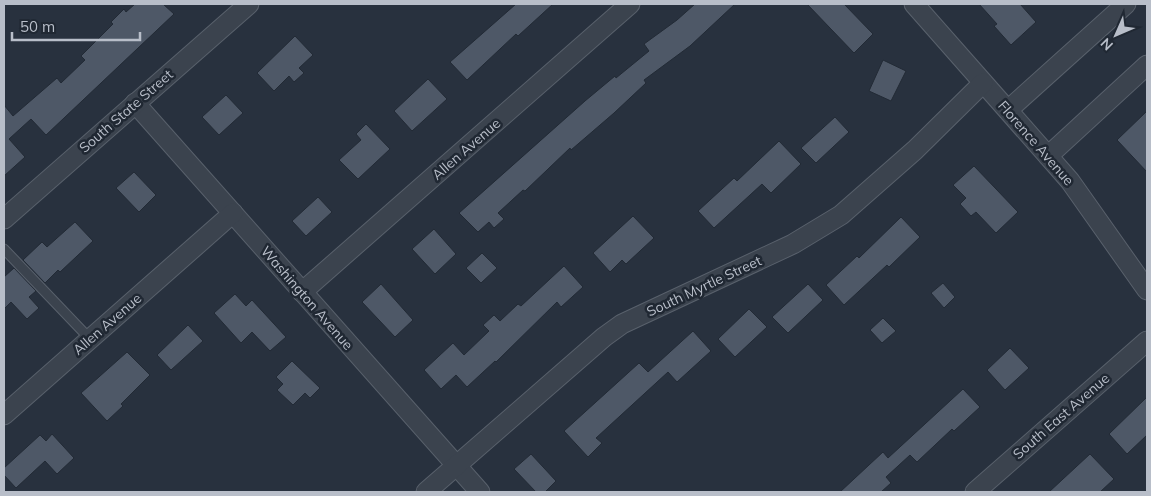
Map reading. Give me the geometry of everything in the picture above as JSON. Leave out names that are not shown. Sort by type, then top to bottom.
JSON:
[{"type":"street","name":"South State Street","points":[[4,219],[249,4]]},
{"type":"street","name":"Allen Avenue","points":[[302,292],[630,4]]},
{"type":"street","name":"Florence Avenue","points":[[914,4],[1048,156],[1085,201],[1147,290]]},
{"type":"street","points":[[1008,110],[1126,4]]},
{"type":"street","points":[[1048,156],[1147,65]]},
{"type":"street","name":"South Myrtle Street","points":[[426,492],[604,337],[622,324],[793,244],[841,215],[915,150],[983,83]]},
{"type":"street","name":"Washington Avenue","points":[[135,103],[480,492]]},
{"type":"street","name":"Allen Avenue","points":[[4,415],[233,213]]},
{"type":"street","name":"South East Avenue","points":[[975,492],[1147,341]]},
{"type":"lane","points":[[4,250],[90,339]]},
{"type":"building","points":[[135,4],[163,4],[174,14],[46,135],[31,119],[9,139],[25,157],[4,176],[4,105],[13,116],[57,78],[61,83],[85,60],[81,56],[113,24],[111,22],[124,9],[126,12]]},
{"type":"building","points":[[516,4],[553,4],[518,36],[516,34],[467,80],[450,62]]},
{"type":"building","points":[[695,4],[735,4],[690,46],[644,80],[646,83],[614,113],[571,150],[570,148],[525,191],[523,190],[498,213],[504,219],[494,228],[489,222],[478,232],[459,213],[585,101],[649,51],[644,44]]},
{"type":"building","points":[[807,4],[844,4],[873,34],[854,53]]},
{"type":"building","points":[[979,4],[1020,4],[1036,22],[1011,45],[994,26],[997,24]]},
{"type":"building","points":[[295,36],[313,55],[299,68],[304,73],[294,82],[289,76],[274,91],[257,73]]},
{"type":"building","points":[[883,60],[906,71],[891,101],[869,91]]},
{"type":"building","points":[[428,79],[447,99],[412,131],[394,111]]},
{"type":"building","points":[[226,95],[243,113],[219,135],[202,117]]},
{"type":"building","points":[[1147,111],[1147,172],[1117,140]]},
{"type":"building","points":[[835,117],[849,132],[816,163],[801,148]]},
{"type":"building","points":[[366,124],[390,149],[358,179],[339,160],[361,140],[356,134]]},
{"type":"building","points":[[779,141],[801,164],[771,193],[762,184],[714,228],[698,211],[734,178],[737,181]]},
{"type":"building","points":[[974,166],[1018,212],[996,233],[976,212],[971,216],[960,204],[966,198],[953,185]]},
{"type":"building","points":[[134,172],[156,195],[139,212],[116,188]]},
{"type":"building","points":[[318,197],[332,212],[306,236],[292,221]]},
{"type":"building","points":[[633,216],[654,238],[626,264],[622,260],[610,272],[593,253]]},
{"type":"building","points":[[901,217],[920,237],[889,267],[887,265],[844,305],[826,285],[857,256],[859,258]]},
{"type":"building","points":[[75,222],[93,241],[60,272],[58,270],[45,283],[23,260],[42,242],[47,247]]},
{"type":"building","points":[[434,229],[456,254],[435,274],[412,249]]},
{"type":"building","points":[[482,253],[497,268],[481,283],[466,268]]},
{"type":"building","points":[[564,266],[583,287],[561,307],[557,302],[496,362],[467,387],[456,375],[441,389],[424,370],[453,343],[464,355],[489,331],[483,325],[494,315],[500,321],[518,304],[521,306]]},
{"type":"building","points":[[14,268],[36,291],[29,297],[39,308],[27,319],[11,302],[4,309],[4,277]]},
{"type":"building","points":[[943,283],[955,297],[944,308],[931,293]]},
{"type":"building","points":[[381,284],[413,320],[395,337],[362,302]]},
{"type":"building","points":[[808,284],[823,300],[788,333],[772,317]]},
{"type":"building","points":[[235,294],[246,306],[252,300],[286,337],[270,351],[252,332],[241,343],[214,313]]},
{"type":"building","points":[[749,309],[767,327],[735,357],[718,339]]},
{"type":"building","points":[[883,318],[896,331],[882,343],[870,330]]},
{"type":"building","points":[[188,325],[203,341],[171,370],[157,355]]},
{"type":"building","points":[[693,331],[711,351],[677,382],[668,372],[596,438],[602,443],[588,457],[564,431],[639,363],[648,372]]},
{"type":"building","points":[[1010,348],[1029,368],[1005,390],[987,370]]},
{"type":"building","points":[[127,352],[150,375],[107,421],[81,393]]},
{"type":"building","points":[[292,361],[320,388],[310,398],[305,393],[293,405],[277,390],[283,384],[276,377]]},
{"type":"building","points":[[963,389],[980,407],[954,431],[952,429],[917,462],[910,455],[886,477],[891,483],[881,492],[840,492],[883,452],[888,458]]},
{"type":"building","points":[[1147,397],[1147,435],[1127,454],[1109,434]]},
{"type":"building","points":[[52,434],[74,458],[57,474],[45,461],[16,488],[4,475],[4,468],[40,435],[46,441]]},
{"type":"building","points":[[531,454],[556,481],[545,492],[536,492],[514,469]]},
{"type":"building","points":[[1090,454],[1114,479],[1100,492],[1049,492]]}]
